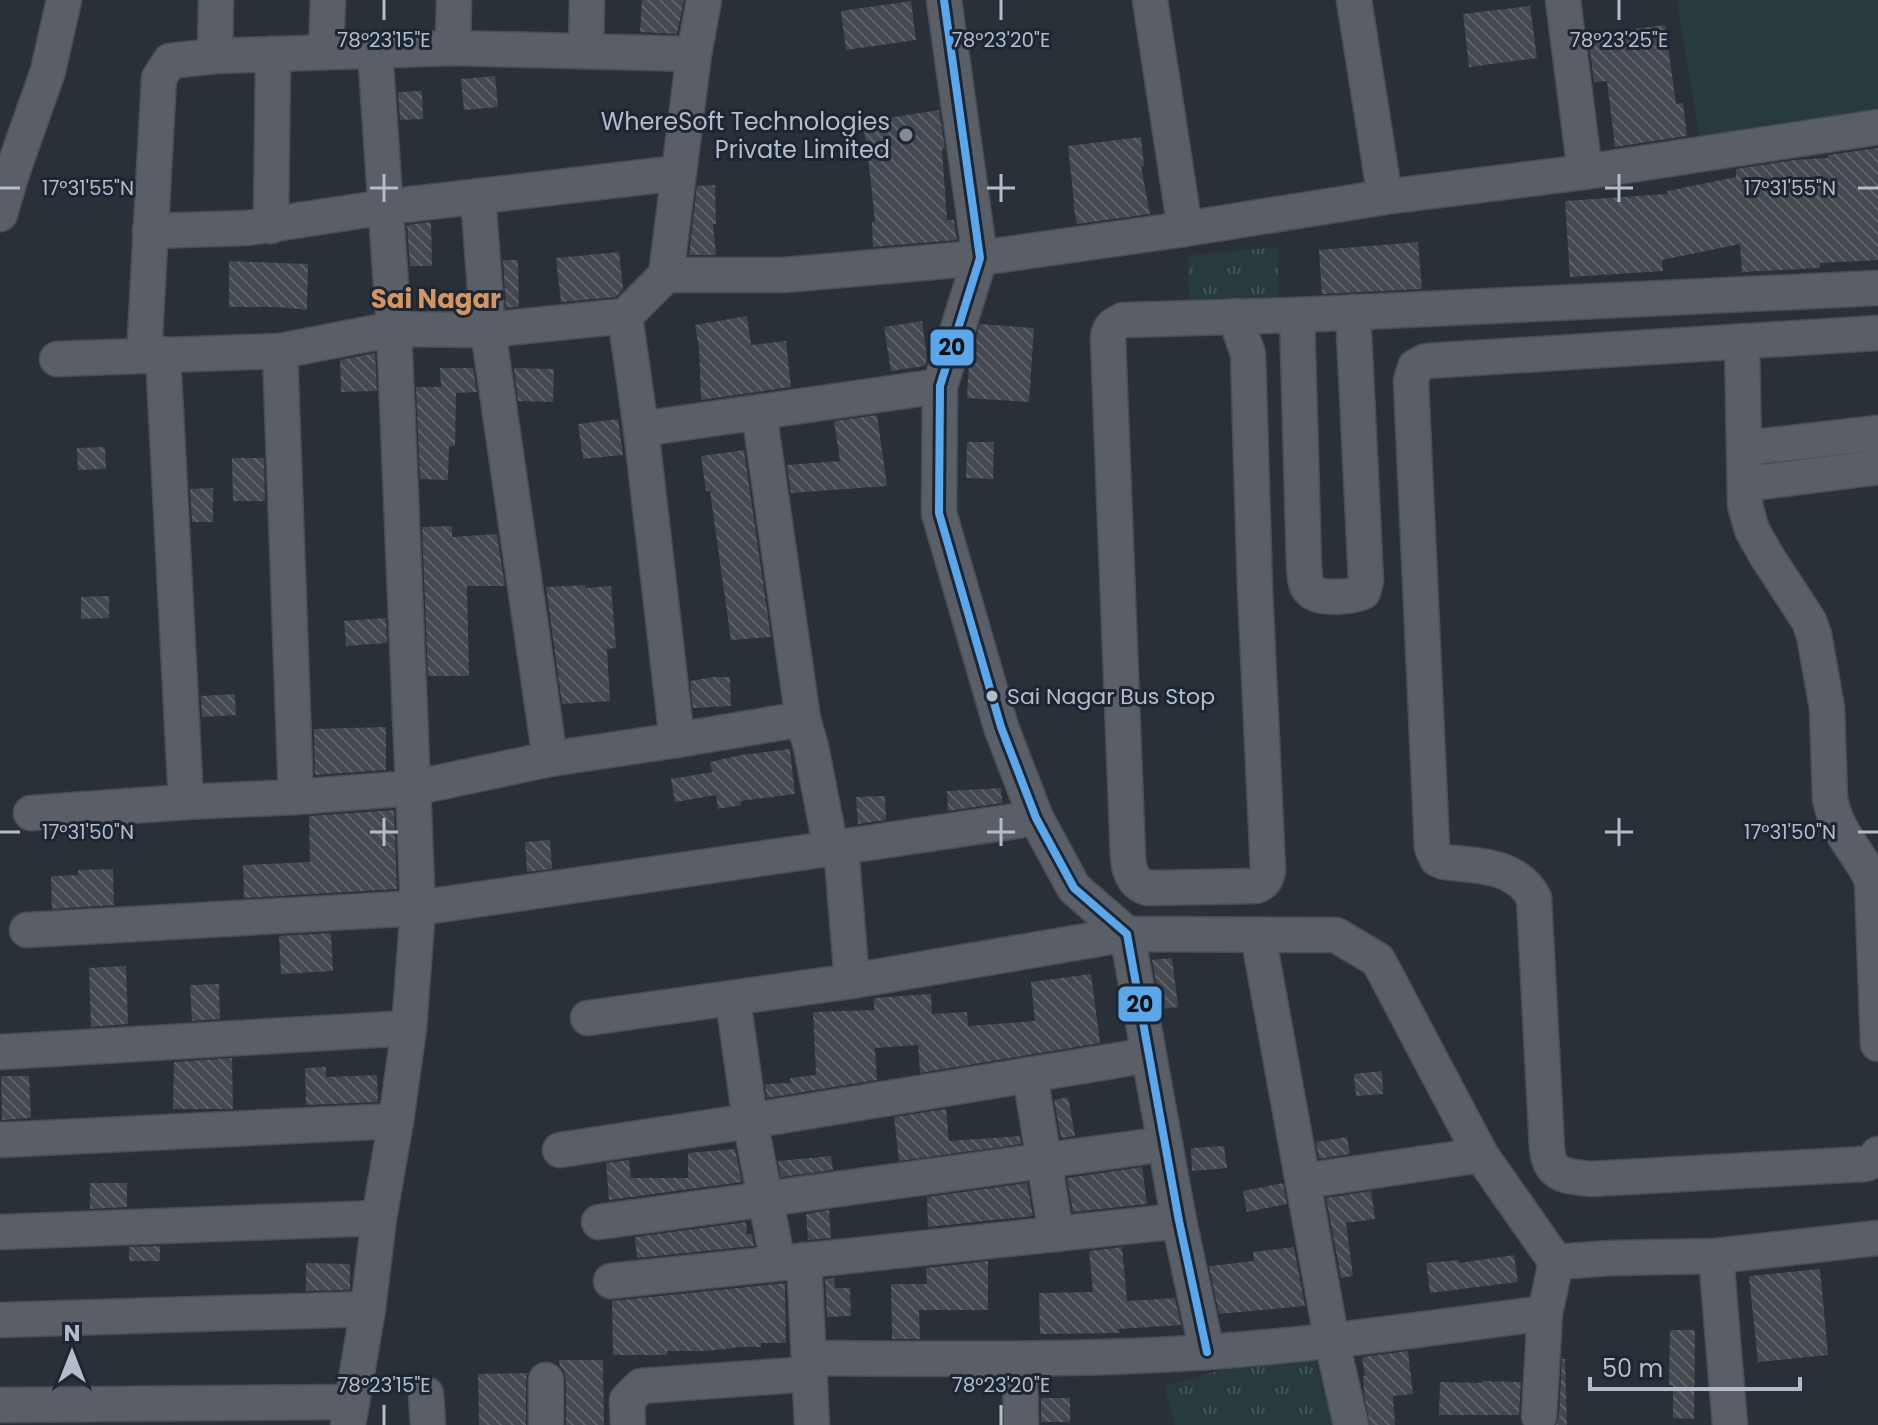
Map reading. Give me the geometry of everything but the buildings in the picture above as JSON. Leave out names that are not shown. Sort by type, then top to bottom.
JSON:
[{"type":"street","points":[[0,214],[48,71],[64,0]]},
{"type":"street","points":[[215,56],[216,0]]},
{"type":"street","points":[[326,51],[328,0]]},
{"type":"street","points":[[453,48],[454,0]]},
{"type":"street","points":[[586,51],[587,0]]},
{"type":"street","points":[[57,359],[280,351],[394,329],[488,330],[625,316],[666,275],[694,54],[704,0]]},
{"type":"street","points":[[944,0],[980,258],[940,386],[939,513],[1001,727],[1036,818],[1074,888],[1127,934],[1179,1221],[1207,1352]]},
{"type":"street","points":[[1150,0],[1185,229]]},
{"type":"street","points":[[1354,0],[1385,197]]},
{"type":"street","points":[[1563,0],[1585,172]]},
{"type":"street","points":[[186,802],[154,355],[150,231],[159,78],[170,61],[215,56],[453,48],[694,54]]},
{"type":"street","points":[[0,1405],[350,1413],[409,1028],[418,908],[394,329],[375,51]]},
{"type":"street","points":[[271,226],[273,54]]},
{"type":"street","points":[[666,275],[784,275],[980,258],[1878,127]]},
{"type":"street","points":[[150,231],[271,226],[386,207],[678,173]]},
{"type":"street","points":[[478,196],[488,330],[550,759]]},
{"type":"street","points":[[1242,316],[1248,354],[1267,878],[1256,886],[1148,888],[1135,881],[1128,857],[1109,329],[1123,320],[1878,288]]},
{"type":"street","points":[[1297,315],[1305,574],[1312,592],[1345,596],[1363,592],[1366,581],[1353,312]]},
{"type":"street","points":[[625,316],[677,740]]},
{"type":"street","points":[[1878,333],[1426,361],[1415,367],[1411,381],[1432,848],[1437,859],[1444,862],[1501,869],[1526,885],[1534,898],[1548,1160],[1558,1172],[1568,1177],[1590,1179],[1865,1164],[1873,1161],[1878,1154]]},
{"type":"street","points":[[1742,341],[1745,505],[1752,530],[1809,621],[1814,635],[1827,708],[1831,808],[1839,828],[1870,873],[1872,882],[1878,1044]]},
{"type":"street","points":[[280,351],[296,797]]},
{"type":"street","points":[[641,429],[940,386]]},
{"type":"street","points":[[759,412],[803,719],[836,848],[852,981]]},
{"type":"street","points":[[1745,448],[1878,433]]},
{"type":"street","points":[[1745,484],[1878,467]]},
{"type":"street","points":[[31,813],[413,788],[550,759],[803,719]]},
{"type":"street","points":[[27,930],[418,908],[1036,818]]},
{"type":"street","points":[[588,1018],[852,981],[1127,934],[1336,935],[1378,960],[1481,1155],[1556,1262],[1545,1313],[1539,1416]]},
{"type":"street","points":[[1258,935],[1332,1342],[1351,1425]]},
{"type":"street","points":[[733,999],[750,1121],[765,1199],[791,1262],[809,1366],[812,1425]]},
{"type":"street","points":[[0,1052],[409,1028]]},
{"type":"street","points":[[560,1150],[1149,1055]]},
{"type":"street","points":[[1030,1075],[1056,1234]]},
{"type":"street","points":[[0,1140],[396,1121]]},
{"type":"street","points":[[599,1222],[1165,1144]]},
{"type":"street","points":[[1304,1181],[1481,1155]]},
{"type":"street","points":[[0,1232],[379,1218]]},
{"type":"street","points":[[611,1281],[1179,1221]]},
{"type":"street","points":[[1556,1262],[1716,1256],[1878,1238]]},
{"type":"street","points":[[1716,1256],[1730,1425]]},
{"type":"street","points":[[0,1320],[368,1309]]},
{"type":"street","points":[[628,1425],[627,1400],[641,1386],[809,1366],[1207,1352],[1332,1342],[1545,1313]]},
{"type":"street","points":[[1020,1360],[1021,1425]]},
{"type":"street","points":[[546,1380],[546,1425]]},
{"type":"green space","points":[[1677,0],[1878,0],[1878,119],[1700,144]]},
{"type":"green space","points":[[1278,247],[1278,301],[1189,304],[1188,256]]},
{"type":"green space","points":[[1310,1345],[1333,1425],[1175,1425],[1164,1386]]},
{"type":"transit line","name":"20","points":[[944,0],[980,258],[940,386],[939,513],[1001,727],[1036,818],[1074,888],[1127,934],[1179,1221],[1207,1352]]},
{"type":"place","name":"WhereSoft Technologies Private Limited","points":[[906,135]]},
{"type":"place","name":"Sai Nagar Bus Stop","points":[[992,696]]},
{"type":"district","name":"Sai Nagar","points":[[436,299]]}]
